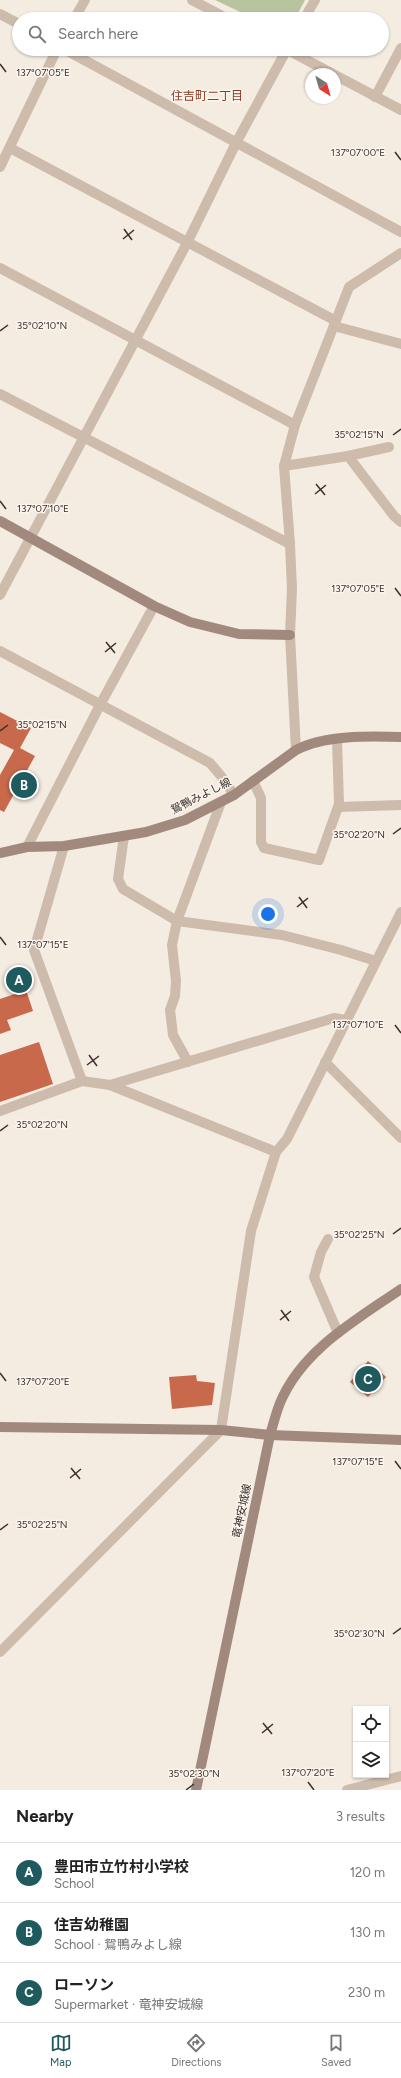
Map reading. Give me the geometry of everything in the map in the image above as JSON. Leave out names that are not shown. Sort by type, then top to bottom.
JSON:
[{"type":"street","points":[[78,12],[85,0]]},
{"type":"street","points":[[192,0],[215,12]]},
{"type":"street","points":[[308,12],[315,0]]},
{"type":"street","points":[[0,14],[12,20]]},
{"type":"street","points":[[375,97],[401,48]]},
{"type":"street","points":[[0,167],[54,56]]},
{"type":"street","points":[[77,56],[401,232]]},
{"type":"street","points":[[0,595],[84,439],[236,143],[283,56]]},
{"type":"street","points":[[300,56],[321,68]]},
{"type":"street","points":[[341,79],[401,110]]},
{"type":"street","points":[[10,148],[335,324],[401,344]]},
{"type":"street","points":[[296,750],[290,635],[292,589],[284,466],[295,425],[349,287],[401,253]]},
{"type":"street","points":[[0,268],[136,339],[295,425]]},
{"type":"street","points":[[0,394],[84,439],[290,544]]},
{"type":"street","points":[[284,466],[348,456],[389,447]]},
{"type":"street","points":[[348,456],[394,516],[401,522]]},
{"type":"street","points":[[0,521],[154,606],[190,622],[239,634],[290,635]]},
{"type":"street","points":[[27,848],[100,705],[154,606]]},
{"type":"street","points":[[0,651],[210,764],[221,776],[234,795]]},
{"type":"street","name":"鴛鴨みよし線","points":[[0,853],[27,848],[64,846],[146,832],[186,820],[234,795],[296,750],[307,745],[336,739],[401,737]]},
{"type":"street","points":[[253,781],[261,798],[261,842],[264,848],[319,860],[338,807],[336,739]]},
{"type":"street","points":[[188,1062],[173,1035],[170,1010],[175,996],[176,981],[172,945],[177,922],[221,802]]},
{"type":"street","points":[[338,807],[401,805]]},
{"type":"street","points":[[124,836],[118,879],[123,889],[177,922],[282,935],[342,950],[376,961]]},
{"type":"street","points":[[64,846],[34,950],[82,1081]]},
{"type":"street","points":[[0,1652],[221,1430],[251,1231],[276,1152],[287,1139],[401,912]]},
{"type":"street","points":[[110,1085],[334,1018],[346,1020]]},
{"type":"street","points":[[325,1062],[401,1138]]},
{"type":"street","points":[[0,1111],[82,1081],[110,1085],[276,1152]]},
{"type":"street","points":[[328,1239],[321,1252],[314,1277],[338,1333]]},
{"type":"street","name":"竜神安城線","points":[[196,1790],[270,1435],[280,1402],[295,1378],[318,1349],[338,1333],[401,1289]]},
{"type":"street","points":[[0,1427],[221,1430],[270,1435],[401,1440]]},
{"type":"street","points":[[347,1790],[401,1776]]},
{"type":"green space","points":[[215,0],[305,0],[299,12],[240,12]]},
{"type":"building","points":[[0,712],[31,728],[20,748],[35,756],[4,812],[0,810],[0,775],[14,750],[0,743]]},
{"type":"building","points":[[26,990],[33,1011],[7,1020],[11,1030],[0,1034],[0,999]]},
{"type":"building","points":[[39,1042],[53,1084],[0,1102],[0,1055]]},
{"type":"building","points":[[368,1361],[386,1377],[368,1397],[350,1382]]},
{"type":"building","points":[[196,1375],[197,1381],[215,1383],[212,1405],[172,1409],[169,1377]]},
{"type":"place","name":"住吉幼稚園","points":[[24,785]]},
{"type":"place","name":"豊田市立竹村小学校","points":[[19,980]]},
{"type":"place","name":"ローソン","points":[[368,1379]]},
{"type":"district","name":"住吉町二丁目","points":[[207,96]]}]
